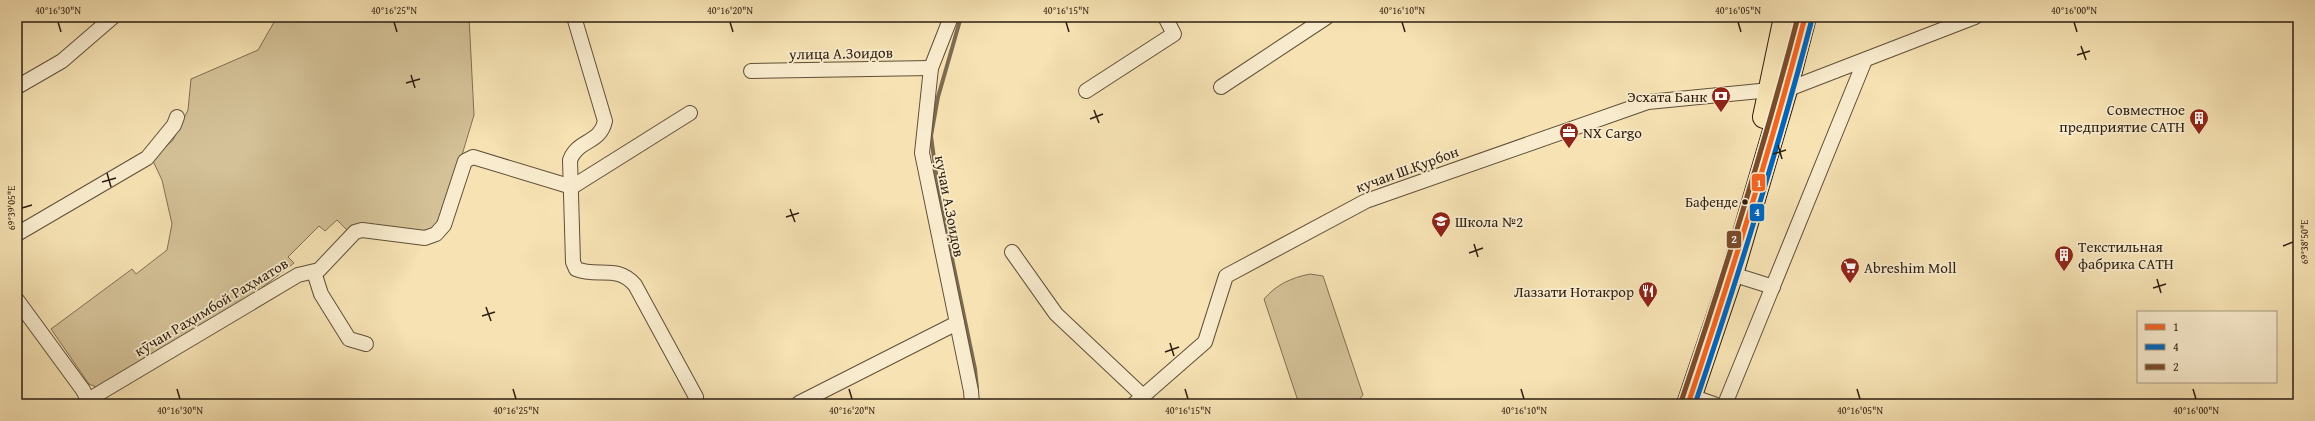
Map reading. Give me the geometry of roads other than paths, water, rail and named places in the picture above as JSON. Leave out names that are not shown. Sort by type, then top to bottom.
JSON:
[{"type":"highway","points":[[1684,401],[1712,295],[1766,110],[1778,90],[1785,17]]},
{"type":"highway","points":[[1684,401],[1732,274],[1778,90],[1805,17]]},
{"type":"street","points":[[17,87],[62,61],[114,17]]},
{"type":"street","points":[[574,17],[605,121],[603,130],[596,138],[577,148],[572,153],[570,160],[572,187],[573,262],[576,269],[582,271],[616,273],[628,276],[635,285],[696,397],[695,404]]},
{"type":"street","name":"кучаи А.Зоидов","points":[[951,17],[932,68],[922,153],[972,404]]},
{"type":"street","points":[[1086,91],[1174,34],[1165,17]]},
{"type":"street","points":[[1221,87],[1327,17]]},
{"type":"street","name":"кучаи Ш.Қурбон","points":[[1139,400],[1205,342],[1226,276],[1366,201],[1648,102],[1778,90],[1865,60],[1975,17]]},
{"type":"street","points":[[1726,404],[1865,60]]},
{"type":"street","name":"улица А.Зоидов","points":[[751,71],[932,68]]},
{"type":"street","points":[[366,344],[349,339],[321,294],[314,272],[351,236],[362,230],[425,238],[436,234],[444,225],[462,165],[465,161],[473,157],[572,187],[690,113]]},
{"type":"street","points":[[17,234],[147,158],[174,125],[177,117]]},
{"type":"street","points":[[1012,252],[1056,314],[1139,400]]},
{"type":"street","name":"кӯчаи Раҳимбой Раҳматов","points":[[17,300],[83,390],[89,402],[298,274],[314,272]]},
{"type":"street","points":[[1732,274],[1773,287]]},
{"type":"street","points":[[799,403],[957,323]]},
{"type":"street","points":[[1684,401],[1714,404]]},
{"type":"waterway","points":[[961,17],[938,97],[931,136],[939,196],[975,369],[977,388]]},
{"type":"place","name":"Эсxата Банк","points":[[1721,113]]},
{"type":"place","name":"Совместное предприятие CATH","points":[[2199,135]]},
{"type":"place","name":"NX Cargo","points":[[1569,149]]},
{"type":"place","name":"Бафенде","points":[[1745,202]]},
{"type":"place","name":"Школа №2","points":[[1441,238]]},
{"type":"place","name":"Текстильная фабрика САТН","points":[[2064,272]]},
{"type":"place","name":"Abreshim Moll","points":[[1850,284]]},
{"type":"place","name":"Лаззати Нотакрор","points":[[1648,308]]}]
